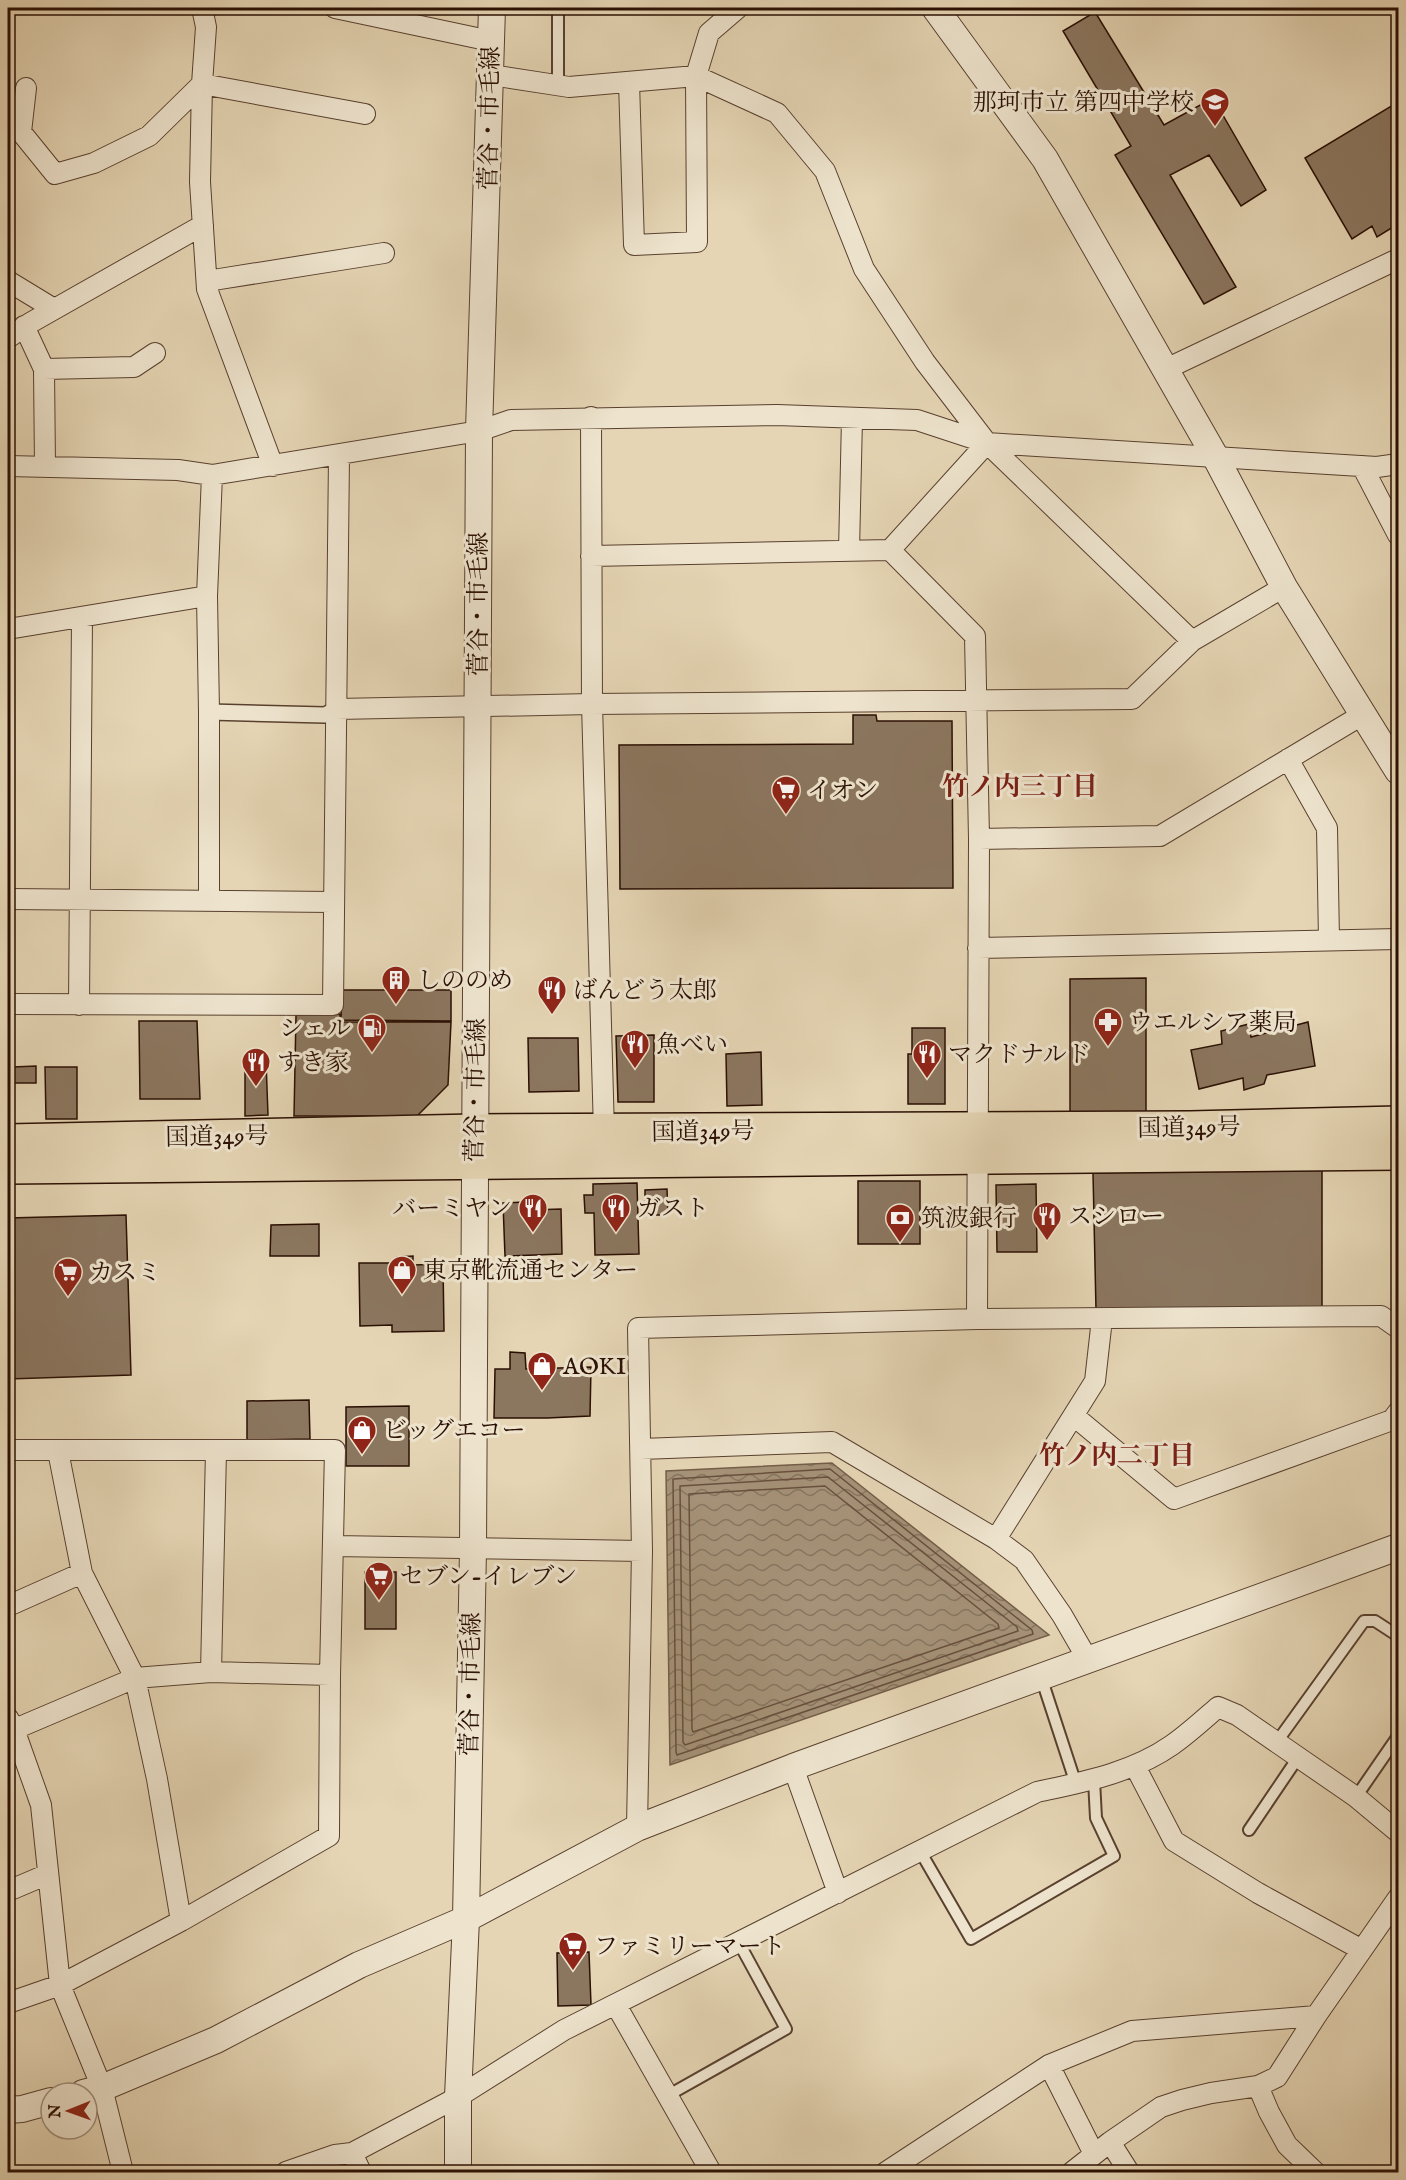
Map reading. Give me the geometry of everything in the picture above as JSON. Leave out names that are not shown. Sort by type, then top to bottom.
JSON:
[{"type":"highway","name":"国道349号","points":[[8,1141],[474,1146],[978,1143],[1190,1128],[1398,1123]]},
{"type":"highway","name":"国道349号","points":[[8,1167],[474,1146],[604,1132],[1398,1153]]},
{"type":"street","points":[[202,8],[206,27],[200,182],[207,289],[273,466]]},
{"type":"street","points":[[335,8],[491,41]]},
{"type":"street","name":"菅谷・市毛線","points":[[458,2172],[458,2097],[466,1919],[472,1549],[479,431],[492,8]]},
{"type":"street","points":[[629,82],[634,244],[697,242],[696,76],[709,33],[738,8]]},
{"type":"street","points":[[934,8],[1045,159],[1167,369],[1284,587],[1398,771]]},
{"type":"street","points":[[491,75],[569,87],[696,76],[777,113],[825,171],[864,269],[925,362],[987,443],[1192,641]]},
{"type":"street","points":[[26,88],[21,132],[55,174],[94,163],[149,136],[202,84]]},
{"type":"street","points":[[202,84],[365,114]]},
{"type":"street","points":[[8,338],[24,326],[203,225]]},
{"type":"street","points":[[207,281],[384,253]]},
{"type":"street","points":[[1167,369],[1398,259]]},
{"type":"street","points":[[8,281],[54,309]]},
{"type":"street","points":[[24,326],[44,369],[45,467]]},
{"type":"street","points":[[44,369],[134,368],[155,353]]},
{"type":"street","points":[[8,466],[178,470],[212,475],[339,456],[479,431],[511,420],[777,415],[917,420],[987,443],[1377,467],[1398,464]]},
{"type":"street","points":[[591,417],[592,704],[604,1132]]},
{"type":"street","points":[[849,551],[852,418]]},
{"type":"street","points":[[591,556],[890,550],[987,443]]},
{"type":"street","points":[[8,1004],[333,1005],[339,456]]},
{"type":"street","points":[[1362,466],[1398,535]]},
{"type":"street","points":[[208,901],[207,596],[212,475]]},
{"type":"street","points":[[890,550],[975,636],[980,839],[977,1319]]},
{"type":"street","points":[[209,712],[326,715],[337,710],[477,706],[1132,699],[1192,641],[1284,587]]},
{"type":"street","points":[[8,629],[207,596]]},
{"type":"street","points":[[79,1005],[82,617]]},
{"type":"street","points":[[980,839],[1160,836],[1362,715]]},
{"type":"street","points":[[1288,759],[1327,828],[1329,940]]},
{"type":"street","points":[[8,899],[333,902]]},
{"type":"street","points":[[978,948],[1398,939]]},
{"type":"street","points":[[637,1828],[642,1551],[638,1328],[977,1319],[1381,1316],[1398,1328]]},
{"type":"street","points":[[996,1539],[1095,1381],[1102,1319]]},
{"type":"street","points":[[1074,1416],[1174,1499],[1392,1420],[1398,1412]]},
{"type":"street","points":[[640,1449],[832,1442],[996,1539],[1024,1560],[1062,1615],[1088,1660]]},
{"type":"street","points":[[8,1450],[335,1450],[329,1836],[180,1921],[60,1985],[8,2004]]},
{"type":"street","points":[[58,1451],[82,1573],[135,1678],[157,1779],[180,1921]]},
{"type":"street","points":[[211,1672],[216,1451]]},
{"type":"street","points":[[333,1546],[642,1551]]},
{"type":"street","points":[[99,2089],[216,2040],[359,1965],[466,1919],[637,1828],[793,1767],[1398,1546]]},
{"type":"street","points":[[8,1606],[82,1573]]},
{"type":"street","points":[[90,2081],[60,1985],[41,1804],[10,1726],[135,1678],[211,1672],[330,1675]]},
{"type":"street","points":[[286,2172],[335,2155],[352,2152],[458,2097],[564,2030],[1037,1792],[1085,1782],[1135,1766],[1170,1746],[1218,1707],[1237,1715],[1356,1797],[1398,1832]]},
{"type":"street","points":[[1135,1766],[1174,1841],[1258,1893],[1362,1950]]},
{"type":"street","points":[[793,1767],[838,1893]]},
{"type":"street","points":[[8,1891],[48,1874]]},
{"type":"street","points":[[1072,2172],[1110,2142],[1161,2107],[1201,2096],[1258,2086],[1277,2077],[1316,2016],[1398,1898]]},
{"type":"street","points":[[616,2005],[711,2172]]},
{"type":"street","points":[[886,2172],[1049,2065],[1132,2031],[1316,2016]]},
{"type":"street","points":[[1049,2065],[1094,2154]]},
{"type":"street","points":[[1258,2086],[1287,2145],[1315,2172]]},
{"type":"street","points":[[8,2110],[39,2104]]},
{"type":"street","points":[[99,2107],[123,2172]]},
{"type":"street","points":[[1110,2142],[1129,2172]]},
{"type":"street","points":[[352,2152],[361,2172]]},
{"type":"lane","points":[[558,8],[558,85]]},
{"type":"lane","points":[[1276,1743],[1364,1621],[1375,1621],[1398,1636]]},
{"type":"lane","points":[[920,1851],[971,1939],[1114,1856],[1096,1818],[1085,1782],[1041,1677]]},
{"type":"lane","points":[[1356,1797],[1398,1736]]},
{"type":"lane","points":[[1250,1830],[1297,1758]]},
{"type":"lane","points":[[667,2096],[786,2029],[739,1943]]},
{"type":"water","points":[[832,1463],[1049,1635],[670,1765],[666,1471]]},
{"type":"building","points":[[1095,12],[1164,125],[1213,98],[1266,190],[1241,206],[1209,155],[1170,175],[1236,287],[1204,304],[1115,155],[1131,146],[1063,31]]},
{"type":"building","points":[[1398,102],[1398,224],[1377,237],[1372,226],[1352,239],[1305,158]]},
{"type":"building","name":"イオン","points":[[853,715],[876,715],[877,721],[952,721],[953,888],[620,889],[619,745],[853,744]]},
{"type":"building","name":"ウエルシア薬局","points":[[1146,978],[1146,1117],[1070,1117],[1070,979]]},
{"type":"building","name":"しののめ","points":[[342,990],[451,990],[451,1021],[341,1020]]},
{"type":"building","name":"シェル","points":[[340,1014],[340,1022],[451,1022],[448,1085],[417,1116],[294,1116],[296,1015]]},
{"type":"building","points":[[139,1021],[197,1021],[200,1099],[140,1099]]},
{"type":"building","points":[[1308,1022],[1315,1066],[1267,1075],[1264,1084],[1244,1090],[1243,1078],[1199,1089],[1191,1050],[1222,1044],[1221,1031],[1249,1024],[1251,1037]]},
{"type":"building","name":"マクドナルド","points":[[912,1028],[945,1028],[945,1104],[908,1104],[908,1054],[912,1054]]},
{"type":"building","name":"魚べい","points":[[654,1035],[654,1102],[618,1102],[616,1036]]},
{"type":"building","points":[[528,1038],[578,1038],[579,1091],[529,1092]]},
{"type":"building","points":[[761,1052],[762,1105],[727,1106],[726,1054]]},
{"type":"building","name":"すき家","points":[[245,1061],[266,1061],[268,1115],[245,1116]]},
{"type":"building","points":[[36,1066],[36,1083],[14,1083],[13,1067]]},
{"type":"building","points":[[45,1067],[77,1067],[77,1119],[46,1119]]},
{"type":"building","points":[[1322,1167],[1322,1308],[1096,1310],[1093,1173]]},
{"type":"building","points":[[858,1181],[920,1181],[920,1244],[858,1244]]},
{"type":"building","name":"ガスト","points":[[637,1183],[639,1254],[595,1255],[594,1213],[585,1213],[584,1195],[593,1195],[593,1184]]},
{"type":"building","points":[[1036,1184],[1037,1252],[997,1252],[996,1185]]},
{"type":"building","points":[[667,1189],[668,1215],[645,1215],[645,1190]]},
{"type":"building","name":"バーミヤン","points":[[526,1202],[530,1204],[530,1210],[561,1209],[562,1254],[505,1256],[503,1203]]},
{"type":"building","name":"カスミ","points":[[126,1215],[131,1375],[8,1379],[8,1218]]},
{"type":"building","points":[[319,1224],[319,1256],[270,1256],[271,1225]]},
{"type":"building","name":"東京靴流通センター","points":[[413,1256],[413,1265],[443,1264],[444,1331],[392,1332],[392,1325],[360,1326],[359,1263],[397,1263],[397,1257]]},
{"type":"building","name":"AOKI","points":[[510,1352],[525,1353],[526,1369],[591,1367],[590,1416],[494,1418],[495,1369],[510,1369]]},
{"type":"building","points":[[309,1400],[310,1439],[247,1440],[247,1401]]},
{"type":"building","points":[[409,1406],[409,1466],[346,1466],[346,1407]]},
{"type":"building","points":[[365,1572],[396,1572],[396,1629],[365,1629]]},
{"type":"building","name":"ファミリーマート","points":[[589,1952],[591,2005],[558,2006],[557,1953]]},
{"type":"place","name":"那珂市立 第四中学校","points":[[1215,128]]},
{"type":"place","name":"イオン","points":[[786,816]]},
{"type":"place","name":"しののめ","points":[[396,1006]]},
{"type":"place","name":"ばんどう太郎","points":[[552,1016]]},
{"type":"place","name":"ウエルシア薬局","points":[[1108,1048]]},
{"type":"place","name":"シェル","points":[[372,1054]]},
{"type":"place","name":"魚べい","points":[[635,1070]]},
{"type":"place","name":"マクドナルド","points":[[927,1080]]},
{"type":"place","name":"すき家","points":[[256,1088]]},
{"type":"place","name":"バーミヤン","points":[[533,1234]]},
{"type":"place","name":"ガスト","points":[[616,1234]]},
{"type":"place","name":"スシロー","points":[[1047,1242]]},
{"type":"place","name":"筑波銀行","points":[[900,1244]]},
{"type":"place","name":"東京靴流通センター","points":[[402,1296]]},
{"type":"place","name":"カスミ","points":[[68,1298]]},
{"type":"place","name":"AOKI","points":[[542,1392]]},
{"type":"place","name":"ビッグエコー","points":[[362,1456]]},
{"type":"place","name":"セブン-イレブン","points":[[379,1602]]},
{"type":"place","name":"ファミリーマート","points":[[573,1972]]},
{"type":"district","name":"竹ノ内三丁目","points":[[1020,786]]},
{"type":"district","name":"竹ノ内二丁目","points":[[1117,1455]]}]
